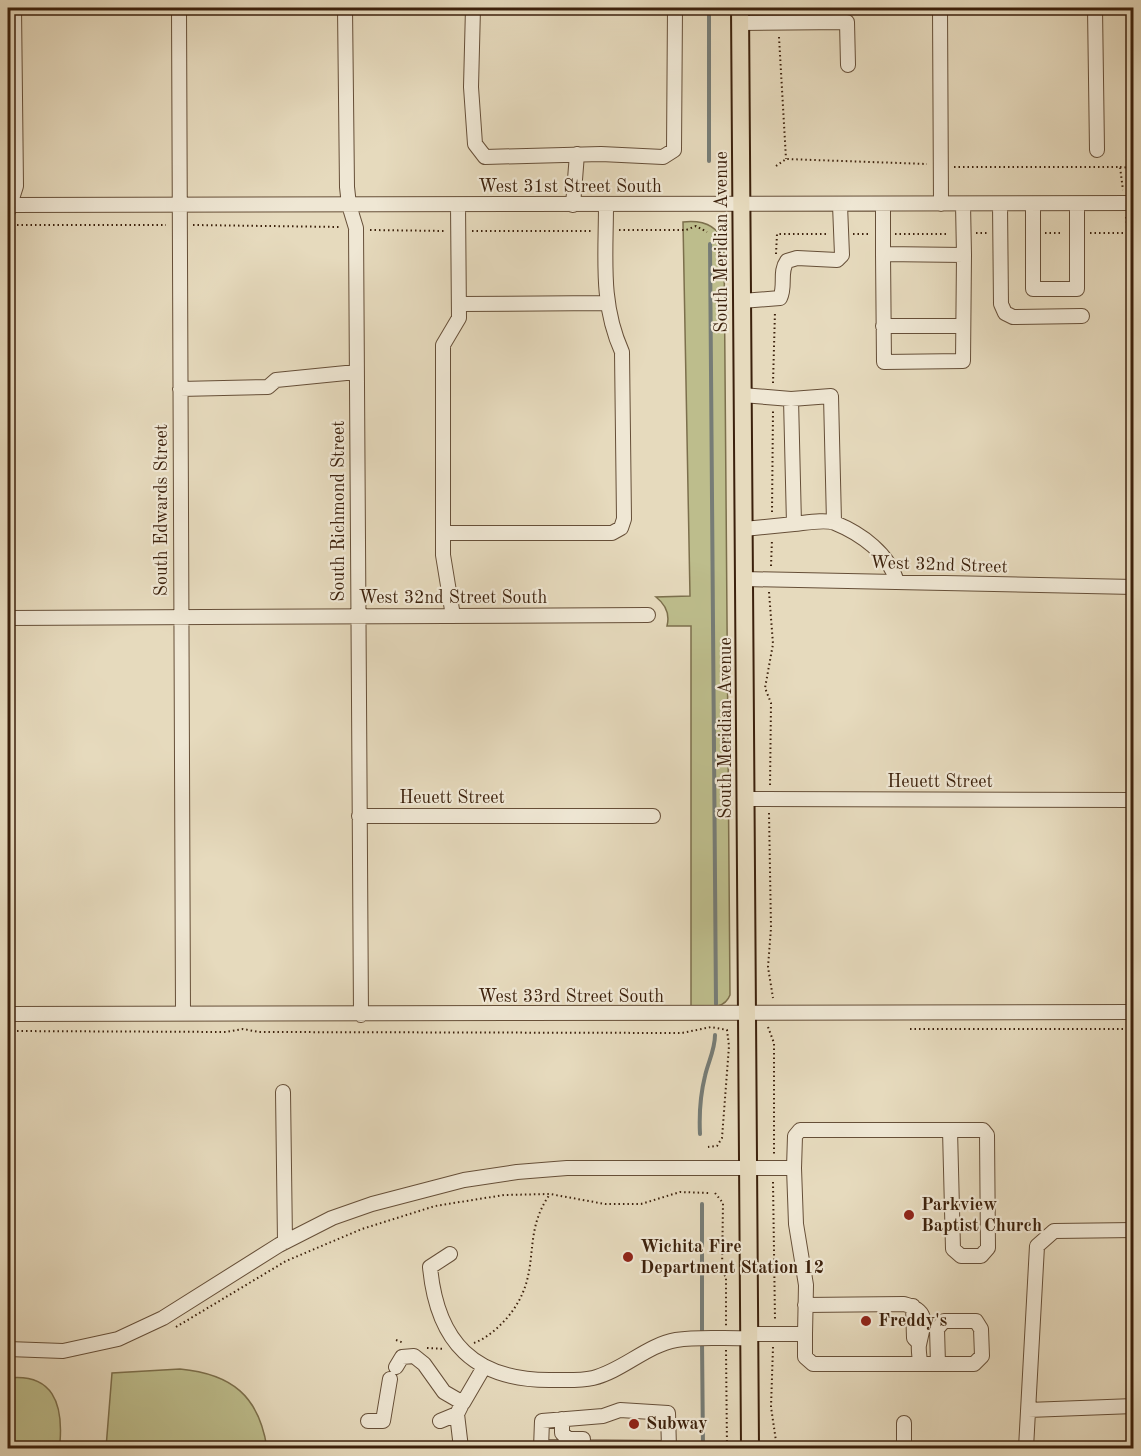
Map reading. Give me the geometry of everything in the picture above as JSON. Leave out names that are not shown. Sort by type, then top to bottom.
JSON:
[{"type":"main road","name":"South Meridian Avenue","points":[[740,15],[750,1449]]},
{"type":"street","points":[[9,208],[16,186],[14,8]]},
{"type":"street","name":"South Edwards Street","points":[[179,8],[183,1013]]},
{"type":"street","name":"South Richmond Street","points":[[345,8],[349,205],[356,228],[361,1015]]},
{"type":"street","points":[[473,8],[471,87],[475,144],[485,157],[577,154],[663,157],[674,150],[675,8]]},
{"type":"street","points":[[940,8],[941,204]]},
{"type":"street","points":[[1095,8],[1097,150]]},
{"type":"street","points":[[740,15],[776,22],[847,22],[848,64]]},
{"type":"street","points":[[573,205],[577,154]]},
{"type":"street","points":[[742,301],[780,298],[783,292],[783,267],[787,261],[797,258],[837,260],[842,255],[840,204]]},
{"type":"street","points":[[883,204],[884,362],[963,361],[963,204]]},
{"type":"street","points":[[1000,204],[1001,304],[1005,313],[1013,317],[1082,316]]},
{"type":"street","points":[[1033,204],[1033,289],[1077,289],[1077,204]]},
{"type":"street","name":"West 31st Street South","points":[[9,208],[1129,204]]},
{"type":"street","points":[[453,616],[442,555],[442,345],[459,318],[458,205]]},
{"type":"street","points":[[443,533],[612,533],[621,528],[624,519],[622,352],[613,332],[606,303],[606,205]]},
{"type":"street","points":[[883,254],[964,255]]},
{"type":"street","points":[[460,304],[606,303]]},
{"type":"street","points":[[884,326],[963,326]]},
{"type":"street","points":[[180,389],[268,387],[276,380],[356,372]]},
{"type":"street","points":[[742,395],[791,399],[831,396],[834,522]]},
{"type":"street","points":[[791,399],[794,524]]},
{"type":"street","points":[[744,529],[834,522],[882,553],[893,567],[897,582]]},
{"type":"street","name":"West 32nd Street","points":[[744,579],[1134,587]]},
{"type":"street","name":"West 32nd Street South","points":[[8,618],[648,615]]},
{"type":"street","name":"Heuett Street","points":[[746,800],[1134,800]]},
{"type":"street","name":"Heuett Street","points":[[359,816],[653,816]]},
{"type":"street","name":"West 33rd Street South","points":[[8,1014],[770,1015],[1134,1012]]},
{"type":"street","points":[[283,1092],[285,1242]]},
{"type":"street","points":[[938,1364],[813,1364],[805,1357],[806,1285],[796,1224],[795,1136],[800,1130],[950,1130],[983,1130],[987,1135],[988,1248],[981,1256],[961,1256],[953,1249],[950,1130]]},
{"type":"street","points":[[8,1349],[63,1351],[118,1339],[163,1318],[285,1242],[332,1218],[372,1204],[464,1180],[567,1168],[794,1168]]},
{"type":"street","points":[[1026,1449],[1037,1246],[1054,1231],[1134,1230]]},
{"type":"street","points":[[450,1254],[430,1267],[436,1310],[460,1347],[484,1367],[515,1377],[538,1380],[591,1378],[611,1372],[675,1340],[805,1334]]},
{"type":"street","points":[[805,1305],[904,1304],[913,1306],[920,1311],[923,1318],[923,1337],[919,1343],[920,1364]]},
{"type":"street","points":[[368,1421],[383,1421],[393,1373],[402,1357],[414,1356],[424,1364],[444,1392],[460,1409],[461,1449]]},
{"type":"street","points":[[440,1421],[460,1409],[484,1367]]},
{"type":"street","points":[[1028,1410],[1134,1406]]},
{"type":"street","points":[[620,1410],[668,1413],[669,1445],[541,1448],[542,1420],[603,1416],[620,1410]]},
{"type":"street","points":[[562,1419],[562,1433],[568,1439],[669,1445]]},
{"type":"street","points":[[904,1423],[904,1449]]},
{"type":"path","points":[[776,22],[781,46],[786,159]]},
{"type":"path","points":[[776,166],[786,159],[941,165],[963,168],[1134,168]]},
{"type":"path","points":[[1120,167],[1129,204],[1128,233]]},
{"type":"path","points":[[776,256],[777,234],[1000,233]]},
{"type":"path","points":[[1034,233],[1134,233]]},
{"type":"path","points":[[775,299],[772,526],[768,597],[773,644],[765,688],[771,703],[769,800],[771,928],[768,967],[774,995],[768,1026],[774,1043],[774,1334],[771,1407],[777,1449]]},
{"type":"path","points":[[8,1031],[226,1032],[243,1029],[259,1032],[682,1033],[711,1028],[727,1030],[729,1046],[722,1138],[717,1146],[708,1147]]},
{"type":"path","points":[[910,1029],[1134,1029]]},
{"type":"path","points":[[174,1328],[286,1261],[362,1229],[435,1206],[504,1195],[550,1194],[605,1204],[641,1204],[680,1192],[709,1193]]},
{"type":"path","points":[[715,1193],[723,1203],[722,1272],[726,1277],[727,1449]]},
{"type":"path","points":[[420,1347],[437,1350],[460,1347],[479,1341],[500,1327],[515,1309],[528,1285],[532,1265],[533,1231],[538,1211],[550,1194]]},
{"type":"path","points":[[396,1340],[412,1346]]},
{"type":"green space","points":[[683,222],[702,223],[713,227],[724,243],[730,995],[719,1006],[708,1007],[691,1006],[691,626],[667,626],[666,610],[656,597],[690,596]]},
{"type":"green space","points":[[180,1369],[214,1376],[240,1391],[250,1401],[257,1414],[267,1448],[106,1448],[112,1373]]},
{"type":"green space","points":[[8,1378],[36,1381],[52,1394],[59,1415],[60,1442],[8,1445]]},
{"type":"waterway","points":[[709,8],[709,161]]},
{"type":"waterway","points":[[710,244],[716,1004]]},
{"type":"waterway","points":[[700,1134],[702,1091],[715,1035]]},
{"type":"waterway","points":[[702,1204],[702,1335]]},
{"type":"waterway","points":[[702,1342],[703,1448]]},
{"type":"place","name":"Parkview Baptist Church","points":[[909,1215]]},
{"type":"place","name":"Wichita Fire Department Station 12","points":[[628,1257]]},
{"type":"place","name":"Freddy's","points":[[866,1321]]},
{"type":"place","name":"Subway","points":[[634,1424]]}]
